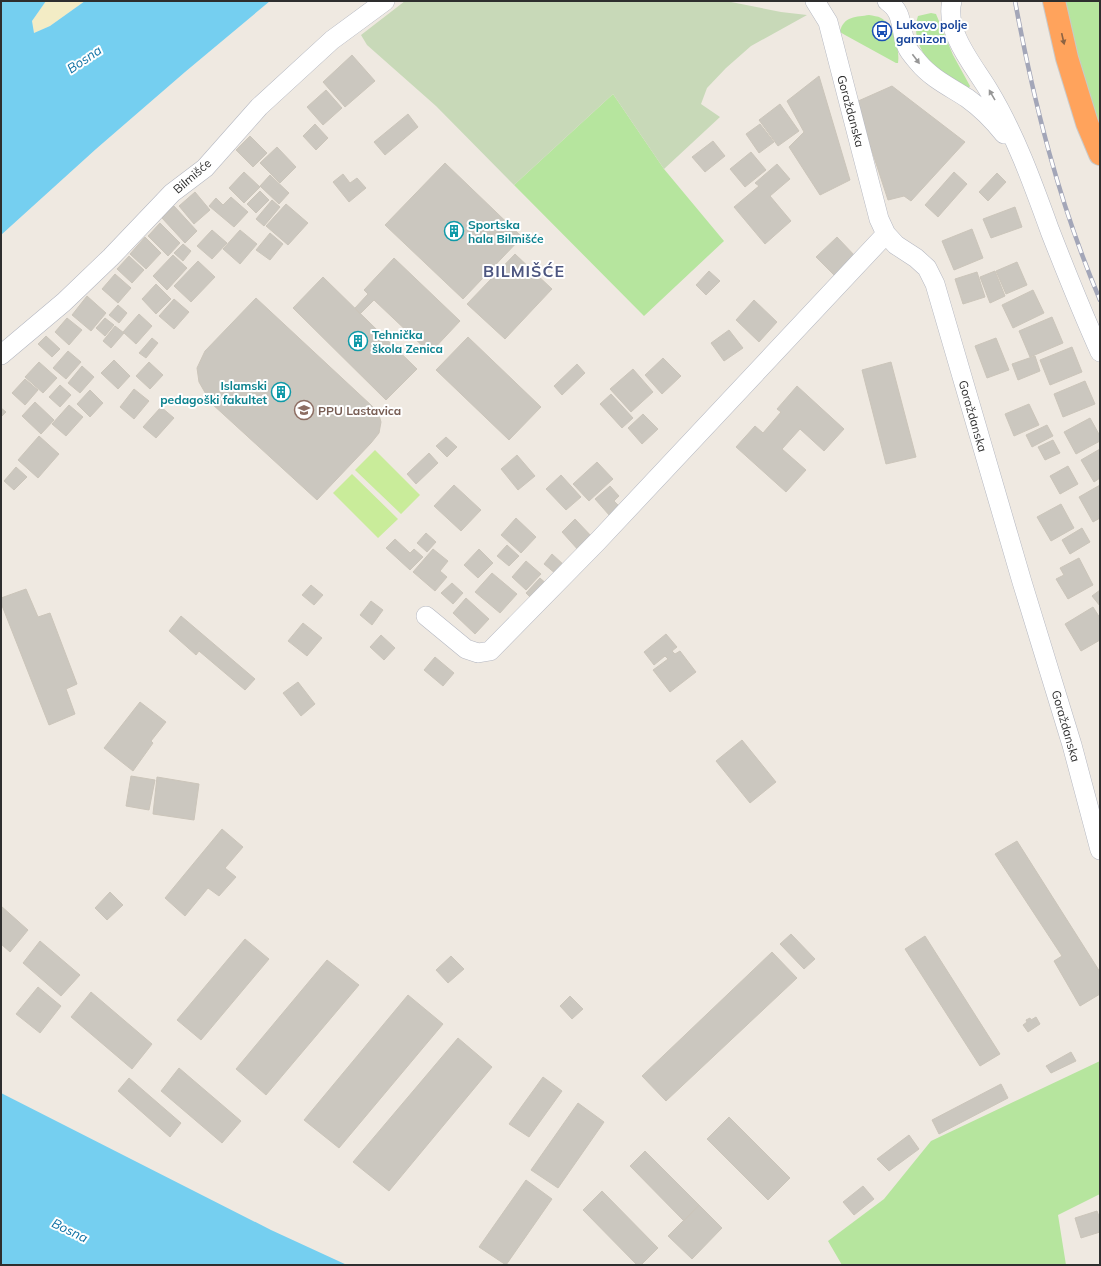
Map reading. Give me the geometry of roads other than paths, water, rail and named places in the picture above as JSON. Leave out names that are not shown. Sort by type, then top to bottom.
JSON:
[{"type":"highway","points":[[1054,1],[1067,58],[1087,123],[1100,154]]},
{"type":"street","name":"Bilmišće","points":[[1,356],[64,302],[111,257],[172,193],[205,168],[264,102],[332,40],[385,1]]},
{"type":"street","name":"Goraždanska","points":[[815,1],[828,22],[879,219],[886,234],[896,245],[916,258],[927,268],[935,284],[1072,745],[1100,850]]},
{"type":"street","points":[[887,1],[895,7],[900,16],[907,47],[919,63],[936,79],[982,109],[1020,156]]},
{"type":"street","points":[[952,1],[950,10],[955,32],[962,48],[997,106],[1020,156],[1039,199],[1085,318],[1100,352]]},
{"type":"street","points":[[426,616],[466,649],[478,653],[490,651],[598,541],[886,234]]},
{"type":"water","name":"Bosna","points":[[1,1],[46,1],[32,21],[34,33],[50,26],[85,1],[270,1],[96,149],[1,235]]},
{"type":"water","name":"Bosna","points":[[1,1093],[271,1230],[347,1265],[1,1265]]},
{"type":"railway","points":[[1015,1],[1022,39],[1049,153],[1072,227],[1100,300]]},
{"type":"place","name":"Lukovo polje garnizon","points":[[882,31]]},
{"type":"place","name":"Sportska hala Bilmišće","points":[[454,231]]},
{"type":"place","name":"Tehnička škola Zenica","points":[[358,341]]},
{"type":"place","name":"Islamski pedagoški fakultet","points":[[281,392]]},
{"type":"place","name":"PPU Lastavica","points":[[304,410]]},
{"type":"district","name":"BILMIŠĆE","points":[[524,271]]}]
